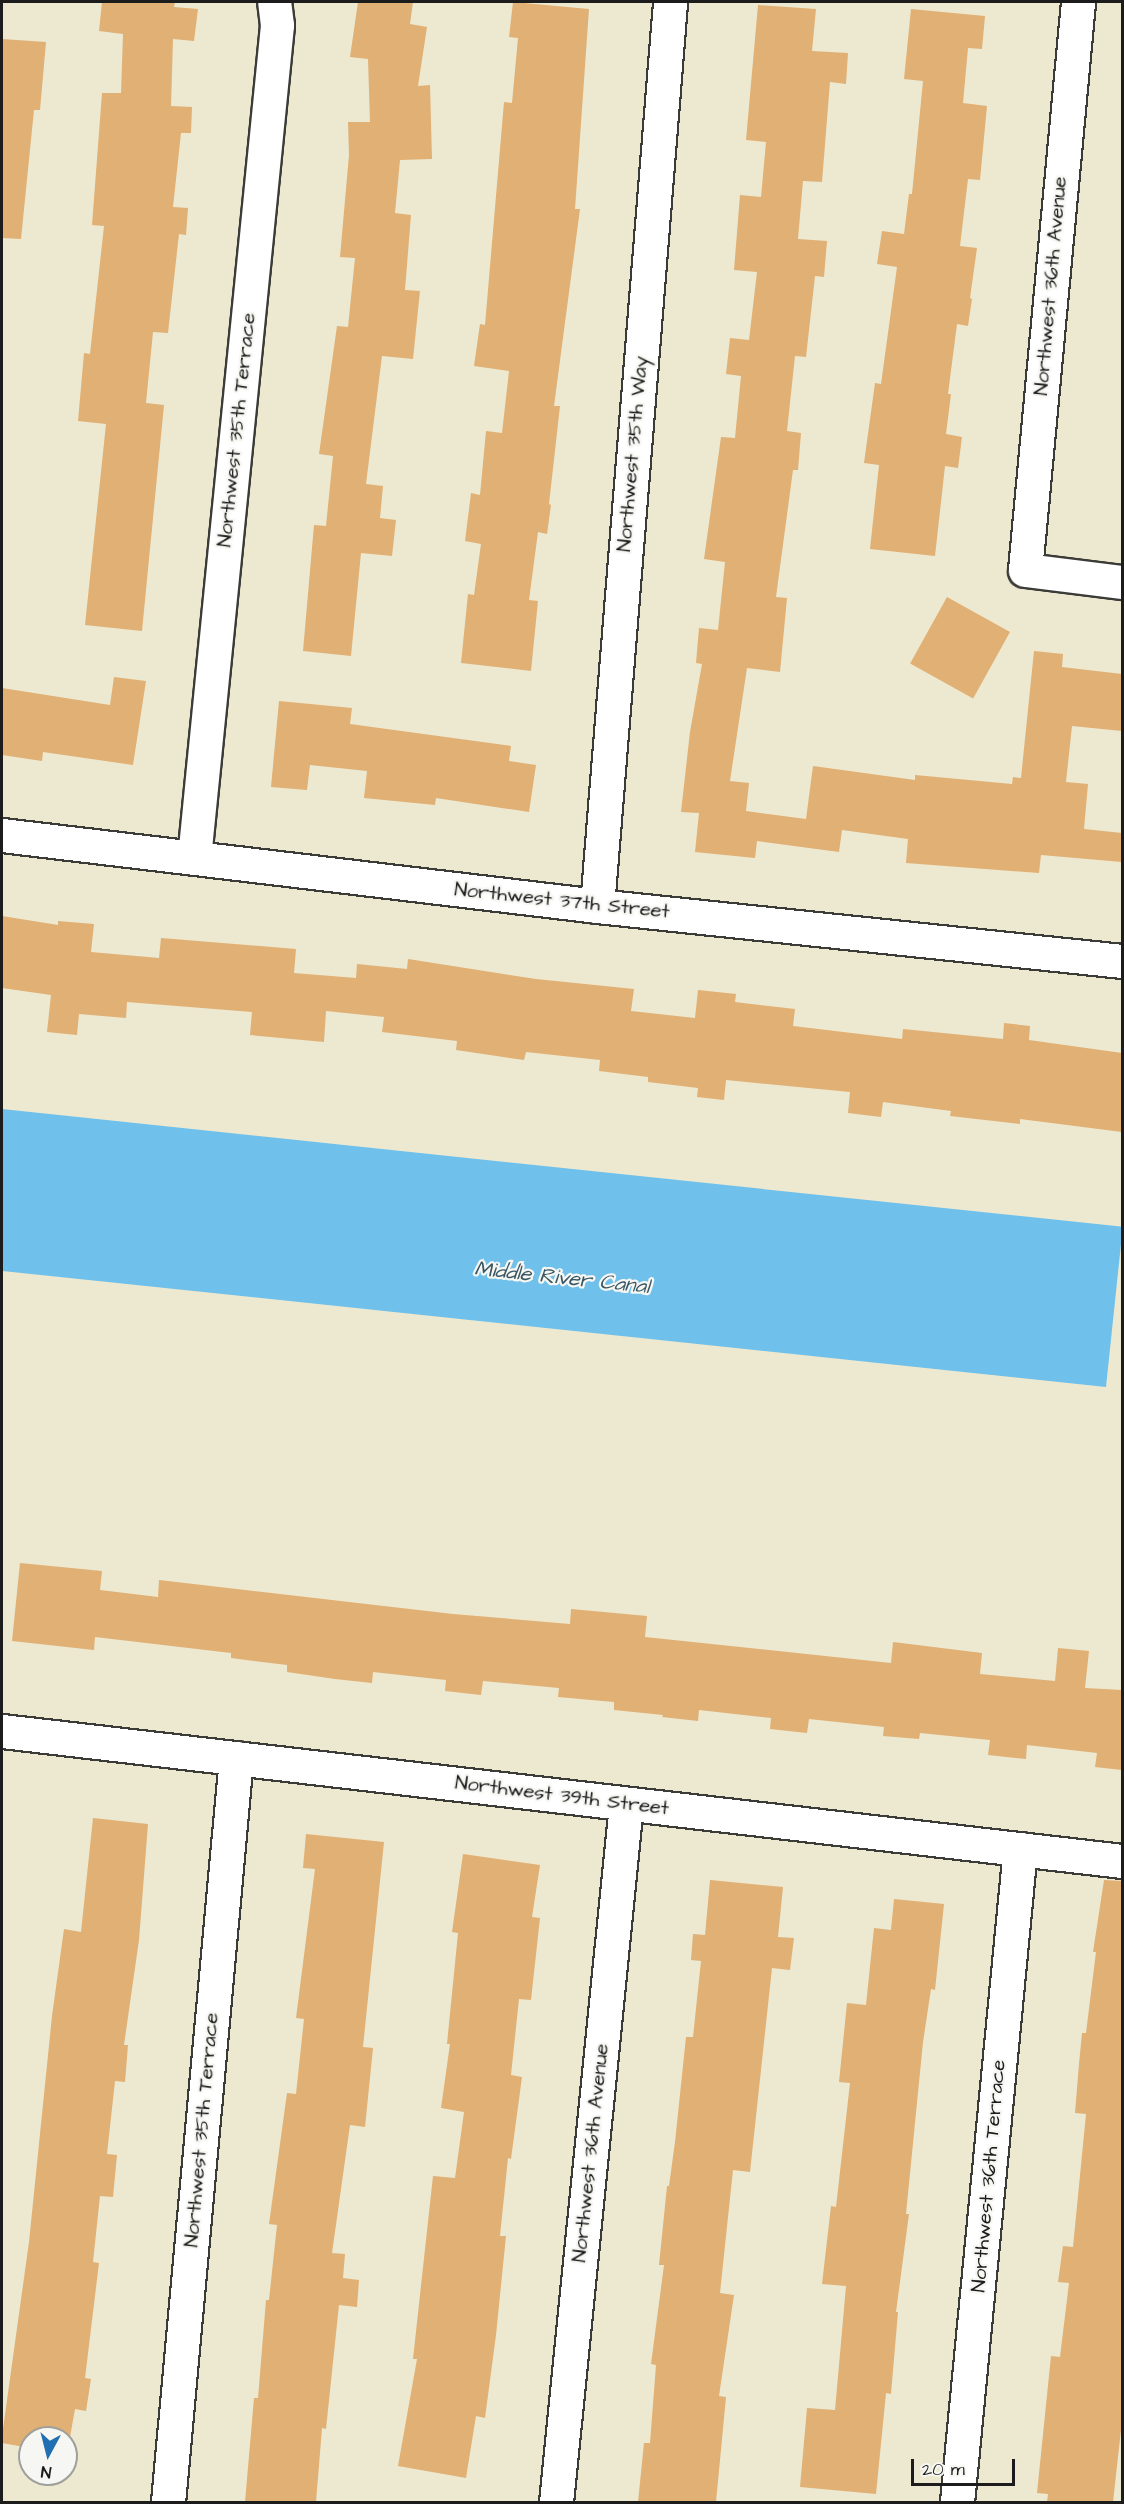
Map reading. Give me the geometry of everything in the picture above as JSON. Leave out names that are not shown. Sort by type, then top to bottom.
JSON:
[{"type":"street","name":"Northwest 35th Terrace","points":[[194,858],[277,25],[274,2]]},
{"type":"street","name":"Northwest 35th Way","points":[[597,906],[670,2]]},
{"type":"street","name":"Northwest 36th Avenue","points":[[1078,2],[1025,570],[1122,582]]},
{"type":"street","name":"Northwest 37th Street","points":[[2,835],[597,906],[1122,961]]},
{"type":"street","name":"Northwest 39th Street","points":[[2,1731],[1122,1861]]},
{"type":"street","name":"Northwest 35th Terrace","points":[[168,2502],[236,1758]]},
{"type":"street","name":"Northwest 36th Avenue","points":[[556,2502],[626,1804]]},
{"type":"street","name":"Northwest 36th Terrace","points":[[957,2502],[1020,1849]]},
{"type":"water","name":"Middle River Canal","points":[[2,1109],[1122,1227],[1106,1387],[2,1271]]},
{"type":"building","points":[[102,2],[175,2],[174,7],[198,9],[194,41],[173,39],[171,106],[192,107],[191,133],[181,133],[173,207],[188,208],[186,235],[179,234],[168,333],[153,332],[146,403],[164,405],[142,631],[85,625],[106,424],[78,421],[84,353],[90,354],[104,226],[92,225],[102,93],[121,93],[123,34],[99,31]]},
{"type":"building","points":[[358,2],[413,2],[410,24],[427,27],[418,86],[430,85],[432,159],[400,160],[395,213],[411,215],[405,290],[420,291],[413,359],[382,356],[366,484],[383,486],[380,518],[396,520],[392,556],[361,553],[351,656],[303,651],[314,525],[326,526],[333,456],[319,454],[337,326],[348,327],[355,258],[340,257],[349,155],[348,122],[370,122],[368,59],[350,57]]},
{"type":"building","points":[[513,2],[589,9],[575,209],[580,209],[554,406],[560,406],[549,504],[551,505],[547,534],[538,532],[529,600],[538,601],[531,671],[461,663],[468,594],[474,595],[481,544],[465,541],[471,493],[480,495],[486,431],[502,433],[509,371],[474,366],[480,324],[485,325],[504,102],[512,103],[518,38],[509,37]]},
{"type":"building","points":[[758,5],[816,9],[812,51],[848,53],[846,84],[830,82],[822,182],[803,181],[798,239],[827,241],[824,277],[815,276],[806,357],[795,356],[787,431],[801,433],[798,470],[793,470],[776,597],[787,598],[780,672],[747,668],[730,781],[749,783],[746,811],[806,819],[813,766],[915,780],[915,775],[1012,784],[1013,777],[1021,778],[1034,651],[1063,654],[1062,667],[1122,674],[1122,731],[1072,726],[1066,782],[1088,784],[1084,829],[1122,833],[1122,862],[1041,855],[1039,873],[906,863],[908,839],[842,830],[839,852],[757,841],[755,858],[695,852],[699,813],[681,812],[690,732],[702,664],[696,663],[699,628],[718,630],[725,562],[704,559],[721,437],[735,438],[741,376],[726,374],[730,338],[749,340],[757,272],[734,270],[740,195],[761,197],[766,142],[746,140]]},
{"type":"building","points":[[911,9],[985,16],[982,49],[968,48],[963,103],[987,106],[980,180],[968,179],[960,246],[977,248],[970,298],[972,299],[968,326],[957,324],[948,394],[951,394],[946,434],[962,437],[958,468],[945,466],[935,556],[870,549],[879,465],[864,463],[875,383],[881,384],[897,267],[877,264],[882,231],[904,234],[909,194],[912,194],[923,81],[904,79]]},
{"type":"building","points":[[2,39],[46,42],[40,110],[34,110],[21,239],[2,238]]},
{"type":"building","points":[[947,597],[1010,632],[973,698],[910,663]]},
{"type":"building","points":[[114,677],[146,681],[133,765],[43,752],[42,761],[2,755],[2,688],[110,705]]},
{"type":"building","points":[[279,701],[352,708],[350,724],[511,746],[509,761],[536,765],[529,812],[436,798],[435,805],[364,798],[367,771],[310,765],[307,790],[271,787]]},
{"type":"building","points":[[2,916],[58,925],[58,921],[94,924],[91,952],[159,958],[161,938],[296,949],[294,973],[356,978],[357,964],[407,969],[408,959],[536,979],[634,989],[631,1011],[695,1018],[698,990],[736,994],[735,1002],[795,1009],[793,1026],[902,1039],[903,1029],[1003,1039],[1004,1023],[1030,1026],[1029,1040],[1122,1053],[1122,1132],[1020,1119],[1020,1124],[950,1116],[951,1111],[883,1102],[881,1117],[848,1113],[850,1092],[726,1080],[724,1100],[697,1097],[698,1088],[648,1082],[648,1077],[599,1071],[600,1060],[526,1052],[524,1060],[456,1050],[457,1041],[382,1032],[384,1017],[326,1011],[324,1042],[250,1035],[252,1012],[127,1002],[126,1018],[79,1014],[77,1035],[47,1032],[51,995],[2,988]]},
{"type":"building","points":[[20,1563],[102,1571],[100,1590],[158,1597],[159,1580],[453,1614],[570,1624],[571,1609],[647,1616],[645,1637],[891,1663],[893,1642],[982,1653],[980,1674],[1055,1681],[1058,1648],[1089,1651],[1085,1688],[1122,1690],[1122,1770],[1095,1767],[1097,1753],[1027,1745],[1026,1759],[988,1755],[990,1740],[920,1733],[919,1739],[883,1736],[884,1727],[809,1719],[807,1733],[770,1729],[771,1718],[699,1710],[698,1721],[662,1717],[663,1715],[614,1710],[614,1702],[558,1697],[559,1688],[483,1681],[481,1695],[445,1691],[446,1680],[373,1672],[372,1683],[335,1679],[287,1672],[287,1665],[231,1658],[231,1653],[95,1637],[94,1650],[12,1641]]},
{"type":"building","points":[[93,1818],[148,1824],[139,1940],[124,2045],[128,2045],[125,2082],[115,2081],[107,2154],[117,2155],[113,2197],[100,2196],[93,2262],[99,2263],[85,2378],[91,2379],[86,2411],[75,2409],[72,2426],[18,2426],[18,2446],[2,2443],[2,2436],[29,2242],[52,2016],[64,1929],[81,1932]]},
{"type":"building","points":[[306,1834],[384,1842],[363,2047],[373,2048],[365,2127],[350,2125],[332,2253],[345,2254],[343,2278],[359,2280],[357,2307],[339,2305],[326,2429],[322,2428],[316,2502],[245,2502],[254,2398],[258,2398],[266,2300],[269,2300],[277,2225],[269,2224],[287,2093],[296,2094],[304,2019],[296,2018],[315,1869],[303,1868]]},
{"type":"building","points":[[463,1854],[540,1865],[532,1917],[540,1918],[531,2000],[519,1999],[511,2075],[522,2077],[511,2159],[508,2158],[500,2236],[506,2236],[496,2335],[485,2418],[476,2416],[466,2478],[398,2466],[417,2359],[413,2359],[433,2176],[455,2178],[464,2112],[441,2108],[450,2044],[447,2044],[458,1933],[452,1932]]},
{"type":"building","points":[[710,1880],[783,1887],[778,1937],[794,1938],[790,1970],[772,1968],[750,2172],[733,2170],[720,2293],[734,2295],[719,2396],[726,2397],[716,2502],[638,2502],[644,2443],[650,2443],[656,2365],[651,2364],[664,2265],[659,2265],[667,2186],[669,2186],[675,2142],[686,2037],[693,2037],[701,1961],[691,1960],[693,1934],[705,1935]]},
{"type":"building","points":[[1104,1880],[1122,1881],[1122,2421],[1113,2502],[1047,2502],[1048,2494],[1037,2493],[1051,2356],[1060,2357],[1069,2283],[1058,2282],[1063,2246],[1073,2247],[1086,2114],[1075,2113],[1079,2064],[1082,2033],[1086,2033],[1096,1952],[1093,1952]]},
{"type":"building","points":[[894,1899],[944,1904],[935,1990],[931,1989],[923,2042],[906,2214],[909,2214],[896,2312],[898,2312],[891,2394],[886,2393],[876,2494],[800,2487],[807,2408],[835,2410],[846,2286],[822,2284],[831,2206],[836,2207],[850,2083],[839,2082],[847,2003],[866,2005],[874,1928],[891,1930]]}]
